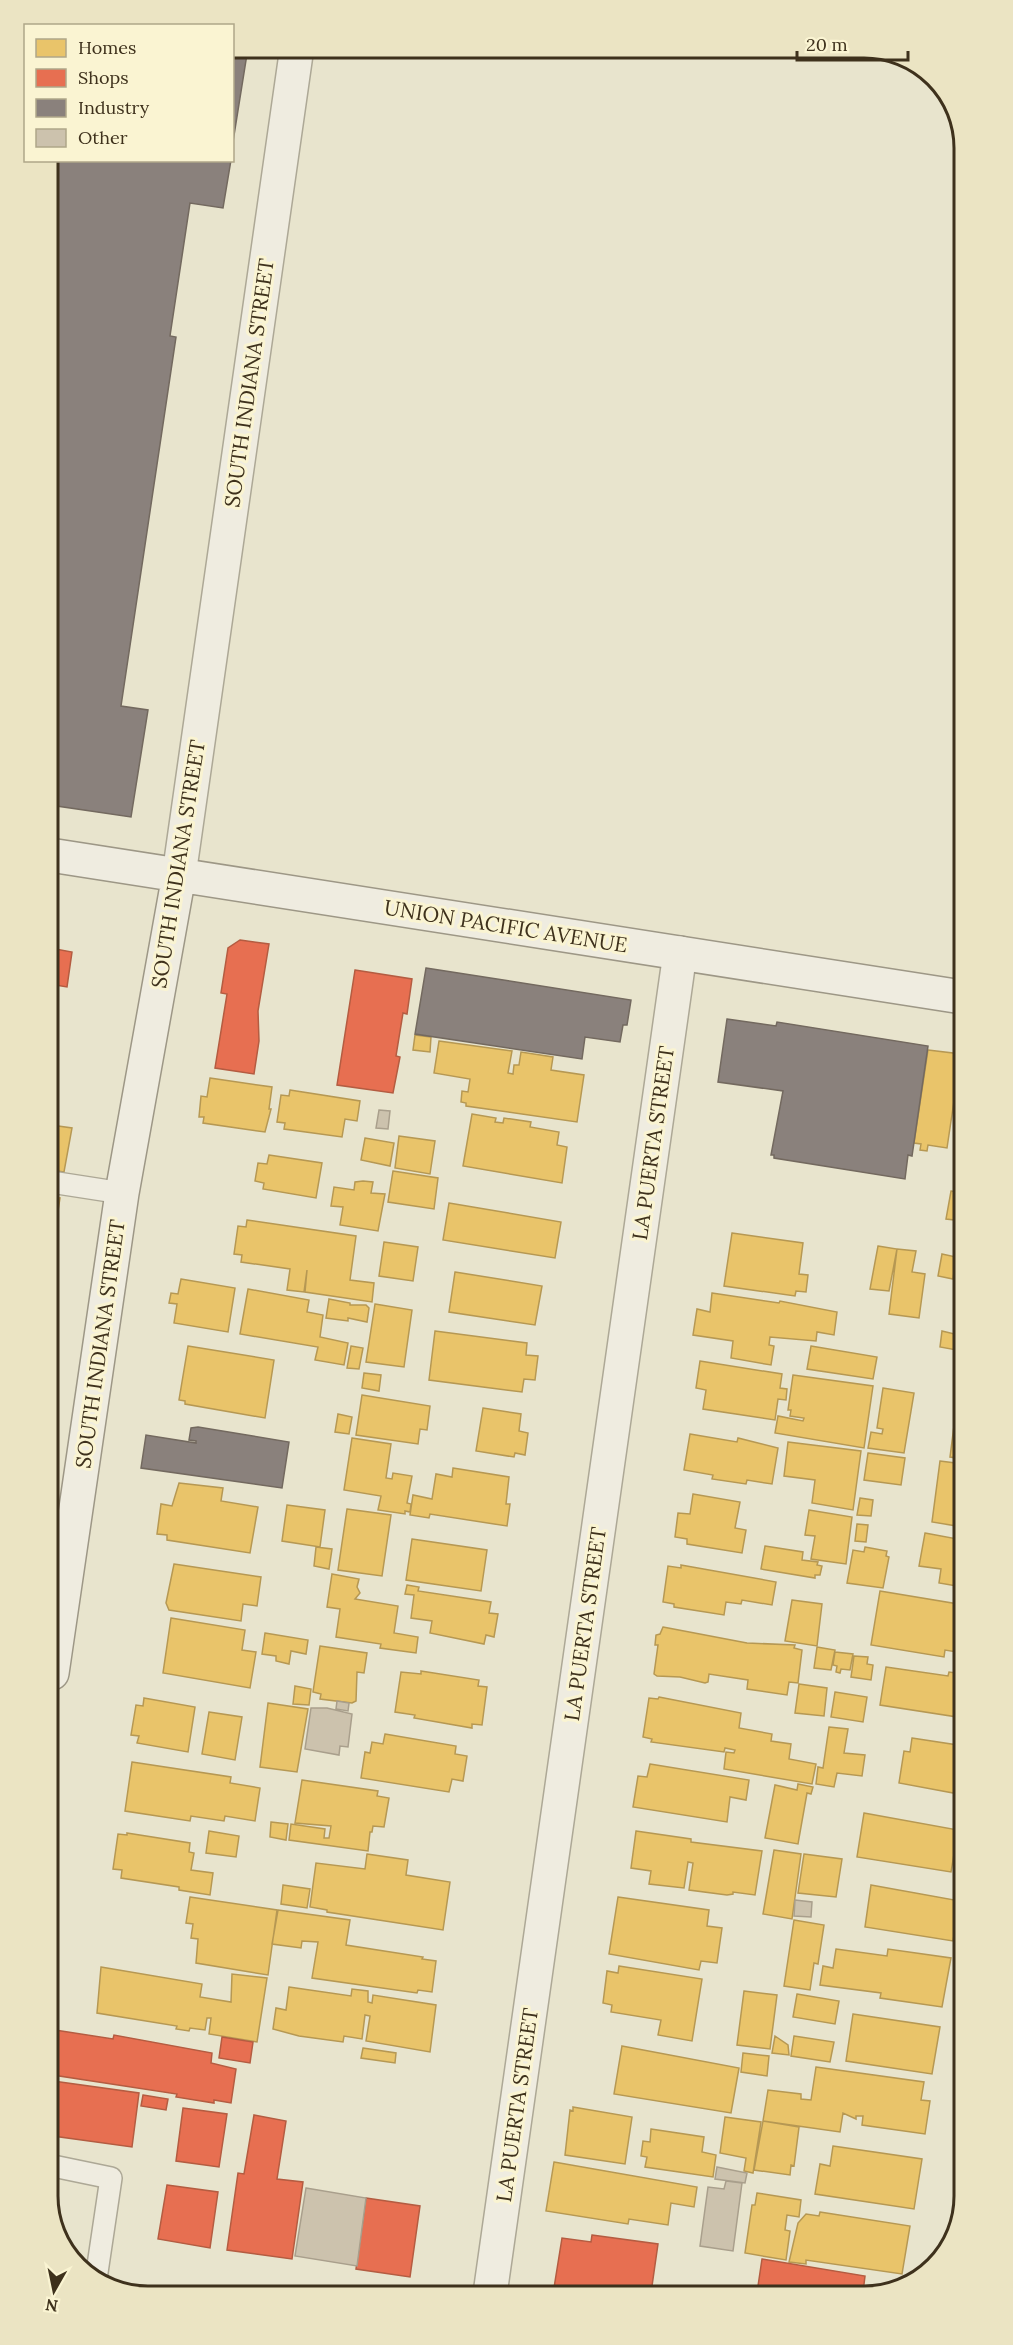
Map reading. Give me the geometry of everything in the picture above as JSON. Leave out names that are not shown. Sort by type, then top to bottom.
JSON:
[{"type":"street","name":"SOUTH INDIANA STREET","points":[[59,1625],[122,1193],[179,875],[295,59]]},
{"type":"street","name":"UNION PACIFIC AVENUE","points":[[59,856],[954,996]]},
{"type":"street","name":"LA PUERTA STREET","points":[[491,2286],[680,953]]},
{"type":"lane","points":[[59,1183],[122,1193]]},
{"type":"lane","points":[[59,2167],[111,2178],[97,2270]]},
{"type":"building: Homes","points":[[415,1035],[431,1037],[430,1052],[413,1050]]},
{"type":"building: Homes","points":[[439,1041],[512,1051],[508,1073],[513,1074],[514,1065],[519,1065],[521,1052],[553,1057],[551,1070],[584,1075],[577,1122],[466,1106],[466,1103],[461,1102],[462,1091],[468,1092],[470,1079],[434,1073]]},
{"type":"building: Homes","points":[[928,1050],[954,1053],[954,1101],[947,1148],[928,1145],[927,1151],[920,1150],[921,1144],[914,1143]]},
{"type":"building: Homes","points":[[210,1078],[272,1087],[269,1109],[271,1109],[265,1132],[203,1123],[204,1117],[199,1117],[201,1096],[207,1097]]},
{"type":"building: Homes","points":[[290,1090],[360,1101],[357,1121],[345,1119],[342,1137],[284,1129],[285,1123],[277,1122],[281,1095],[289,1096]]},
{"type":"building: Homes","points":[[472,1114],[496,1118],[495,1122],[503,1123],[504,1118],[531,1122],[530,1127],[559,1132],[557,1145],[567,1147],[562,1183],[463,1166]]},
{"type":"building: Homes","points":[[59,1126],[72,1128],[64,1172],[59,1171]]},
{"type":"building: Homes","points":[[399,1136],[435,1141],[430,1174],[395,1168]]},
{"type":"building: Homes","points":[[365,1138],[394,1143],[390,1166],[361,1160]]},
{"type":"building: Homes","points":[[269,1155],[322,1163],[316,1198],[263,1189],[264,1183],[255,1181],[258,1163],[267,1164]]},
{"type":"building: Homes","points":[[393,1171],[438,1178],[434,1209],[388,1202]]},
{"type":"building: Homes","points":[[355,1182],[373,1182],[371,1193],[385,1194],[378,1231],[340,1225],[343,1207],[331,1206],[334,1187],[354,1190]]},
{"type":"building: Homes","points":[[951,1191],[954,1192],[954,1220],[946,1219]]},
{"type":"building: Homes","points":[[449,1203],[561,1222],[555,1258],[443,1240]]},
{"type":"building: Homes","points":[[247,1220],[356,1236],[350,1280],[374,1283],[372,1302],[305,1292],[307,1270],[304,1292],[287,1290],[290,1269],[241,1262],[242,1255],[234,1254],[238,1226],[246,1227]]},
{"type":"building: Homes","points":[[732,1233],[803,1243],[799,1274],[808,1275],[806,1292],[796,1291],[795,1296],[724,1286]]},
{"type":"building: Homes","points":[[384,1242],[418,1247],[413,1281],[379,1276]]},
{"type":"building: Homes","points":[[878,1246],[897,1249],[889,1291],[870,1289]]},
{"type":"building: Homes","points":[[897,1249],[916,1251],[912,1272],[925,1274],[919,1318],[889,1314]]},
{"type":"building: Homes","points":[[942,1254],[954,1257],[953,1279],[938,1276]]},
{"type":"building: Homes","points":[[455,1272],[542,1286],[535,1325],[449,1312]]},
{"type":"building: Homes","points":[[181,1279],[235,1288],[228,1332],[174,1323],[177,1304],[169,1303],[171,1293],[178,1294]]},
{"type":"building: Homes","points":[[248,1289],[309,1300],[307,1312],[323,1315],[320,1337],[348,1343],[344,1365],[315,1360],[318,1347],[240,1334]]},
{"type":"building: Homes","points":[[712,1293],[779,1303],[780,1301],[837,1312],[834,1335],[817,1332],[816,1341],[770,1337],[769,1345],[774,1346],[771,1365],[731,1358],[733,1341],[693,1335],[697,1309],[710,1312]]},
{"type":"building: Homes","points":[[329,1299],[350,1303],[350,1305],[366,1305],[369,1308],[367,1322],[348,1318],[348,1321],[326,1318]]},
{"type":"building: Homes","points":[[375,1304],[412,1310],[404,1367],[366,1362]]},
{"type":"building: Homes","points":[[435,1331],[527,1343],[526,1355],[538,1356],[535,1380],[524,1379],[522,1392],[429,1380]]},
{"type":"building: Homes","points":[[942,1331],[954,1334],[954,1349],[940,1347]]},
{"type":"building: Homes","points":[[188,1346],[274,1360],[265,1418],[185,1404],[185,1401],[179,1400]]},
{"type":"building: Homes","points":[[351,1346],[363,1348],[359,1369],[347,1368]]},
{"type":"building: Homes","points":[[811,1346],[877,1357],[873,1379],[807,1369]]},
{"type":"building: Homes","points":[[700,1361],[782,1374],[780,1388],[787,1389],[786,1400],[778,1399],[775,1420],[703,1409],[706,1390],[696,1388]]},
{"type":"building: Homes","points":[[364,1373],[381,1375],[379,1391],[362,1388]]},
{"type":"building: Homes","points":[[793,1375],[873,1386],[864,1448],[775,1433],[778,1416],[803,1421],[804,1418],[790,1416],[791,1410],[788,1410]]},
{"type":"building: Homes","points":[[883,1388],[914,1393],[904,1453],[868,1448],[871,1432],[882,1434],[883,1429],[877,1428]]},
{"type":"building: Homes","points":[[362,1395],[430,1406],[427,1430],[420,1429],[418,1444],[356,1435]]},
{"type":"building: Homes","points":[[483,1408],[521,1414],[519,1431],[528,1433],[525,1455],[515,1453],[514,1457],[476,1451]]},
{"type":"building: Homes","points":[[338,1414],[352,1417],[349,1434],[335,1432]]},
{"type":"building: Homes","points":[[954,1426],[954,1458],[950,1457]]},
{"type":"building: Homes","points":[[690,1434],[737,1442],[738,1438],[778,1448],[772,1484],[747,1480],[746,1484],[712,1479],[713,1475],[684,1470]]},
{"type":"building: Homes","points":[[352,1438],[391,1444],[386,1478],[392,1479],[393,1473],[412,1476],[407,1503],[411,1504],[410,1512],[405,1511],[405,1514],[378,1510],[381,1496],[344,1490]]},
{"type":"building: Homes","points":[[788,1442],[861,1451],[853,1510],[812,1503],[815,1480],[784,1476]]},
{"type":"building: Homes","points":[[868,1453],[905,1458],[901,1485],[864,1480]]},
{"type":"building: Homes","points":[[940,1461],[954,1463],[954,1526],[932,1522]]},
{"type":"building: Homes","points":[[453,1468],[509,1477],[506,1504],[510,1504],[507,1526],[430,1514],[429,1518],[410,1515],[413,1495],[432,1499],[436,1474],[452,1477]]},
{"type":"building: Homes","points":[[179,1483],[223,1488],[221,1501],[258,1507],[250,1553],[167,1540],[167,1535],[157,1534],[161,1504],[172,1506]]},
{"type":"building: Homes","points":[[693,1494],[740,1502],[735,1528],[746,1530],[742,1553],[687,1544],[687,1539],[675,1537],[678,1513],[690,1514]]},
{"type":"building: Homes","points":[[860,1498],[873,1500],[871,1516],[857,1515]]},
{"type":"building: Homes","points":[[287,1505],[325,1510],[320,1547],[282,1541]]},
{"type":"building: Homes","points":[[347,1509],[391,1515],[382,1576],[338,1570]]},
{"type":"building: Homes","points":[[809,1510],[852,1517],[846,1564],[811,1559],[815,1536],[805,1535]]},
{"type":"building: Homes","points":[[857,1524],[868,1525],[866,1542],[855,1541]]},
{"type":"building: Homes","points":[[925,1533],[954,1538],[954,1586],[939,1583],[941,1569],[919,1566]]},
{"type":"building: Homes","points":[[412,1539],[487,1550],[481,1591],[406,1580]]},
{"type":"building: Homes","points":[[765,1546],[803,1552],[802,1560],[818,1562],[817,1565],[822,1566],[820,1575],[815,1575],[815,1578],[761,1569]]},
{"type":"building: Homes","points":[[316,1547],[332,1549],[329,1569],[314,1566]]},
{"type":"building: Homes","points":[[865,1547],[887,1551],[886,1556],[889,1557],[883,1588],[847,1583],[853,1550],[864,1552]]},
{"type":"building: Homes","points":[[174,1564],[261,1577],[257,1606],[243,1604],[241,1621],[169,1610],[166,1603]]},
{"type":"building: Homes","points":[[681,1565],[776,1582],[772,1605],[742,1600],[741,1604],[726,1602],[724,1615],[674,1607],[674,1604],[663,1602],[668,1566],[681,1568]]},
{"type":"building: Homes","points":[[332,1574],[359,1579],[357,1587],[360,1593],[355,1599],[398,1606],[394,1633],[418,1637],[416,1653],[380,1648],[381,1644],[336,1637],[340,1609],[327,1607]]},
{"type":"building: Homes","points":[[407,1585],[419,1587],[418,1591],[491,1602],[489,1613],[498,1614],[494,1637],[486,1635],[484,1644],[430,1633],[432,1621],[411,1618],[414,1595],[405,1594]]},
{"type":"building: Homes","points":[[880,1591],[954,1603],[954,1651],[945,1650],[944,1657],[871,1645]]},
{"type":"building: Homes","points":[[792,1600],[822,1604],[817,1646],[785,1641]]},
{"type":"building: Homes","points":[[171,1618],[245,1630],[242,1650],[256,1652],[250,1688],[163,1673]]},
{"type":"building: Homes","points":[[663,1627],[747,1643],[795,1645],[794,1648],[802,1650],[798,1683],[789,1682],[787,1695],[747,1689],[748,1680],[709,1674],[708,1682],[705,1683],[680,1677],[657,1676],[654,1674],[658,1645],[655,1645],[656,1635],[660,1634]]},
{"type":"building: Homes","points":[[265,1633],[308,1640],[306,1654],[291,1651],[289,1664],[276,1661],[276,1656],[262,1654]]},
{"type":"building: Homes","points":[[320,1646],[367,1653],[364,1673],[357,1672],[356,1701],[352,1703],[320,1699],[321,1694],[313,1692]]},
{"type":"building: Homes","points":[[817,1647],[835,1650],[831,1670],[814,1668]]},
{"type":"building: Homes","points":[[835,1652],[853,1654],[850,1670],[841,1669],[840,1673],[836,1672],[837,1666],[833,1665]]},
{"type":"building: Homes","points":[[854,1656],[868,1657],[867,1664],[873,1665],[871,1680],[851,1677]]},
{"type":"building: Homes","points":[[886,1667],[948,1676],[949,1672],[954,1673],[954,1716],[880,1705]]},
{"type":"building: Homes","points":[[421,1671],[479,1680],[478,1686],[487,1687],[482,1725],[472,1724],[472,1728],[414,1718],[415,1715],[395,1712],[401,1672],[421,1674]]},
{"type":"building: Homes","points":[[799,1684],[827,1688],[824,1716],[795,1713]]},
{"type":"building: Homes","points":[[295,1686],[311,1689],[309,1705],[293,1704]]},
{"type":"building: Homes","points":[[835,1692],[867,1697],[863,1722],[831,1717]]},
{"type":"building: Homes","points":[[659,1697],[741,1713],[739,1728],[772,1734],[771,1741],[791,1744],[789,1759],[816,1764],[812,1784],[724,1769],[726,1752],[734,1753],[735,1750],[725,1748],[724,1752],[651,1742],[652,1739],[643,1737],[649,1698],[658,1699]]},
{"type":"building: Homes","points":[[144,1698],[195,1707],[188,1752],[137,1743],[139,1736],[131,1735],[136,1705],[143,1706]]},
{"type":"building: Homes","points":[[268,1703],[308,1709],[297,1772],[260,1767]]},
{"type":"building: Homes","points":[[209,1712],[242,1717],[235,1760],[202,1754]]},
{"type":"building: Homes","points":[[829,1727],[848,1729],[844,1753],[865,1755],[862,1776],[837,1773],[834,1787],[816,1784],[818,1767],[823,1768]]},
{"type":"building: Homes","points":[[385,1734],[456,1746],[455,1754],[467,1756],[463,1781],[452,1779],[449,1792],[361,1778],[365,1752],[370,1753],[372,1742],[383,1744]]},
{"type":"building: Homes","points":[[912,1738],[954,1744],[954,1793],[899,1783],[904,1751],[910,1752]]},
{"type":"building: Homes","points":[[132,1762],[231,1777],[230,1783],[260,1788],[255,1821],[225,1816],[224,1821],[191,1816],[190,1821],[125,1811]]},
{"type":"building: Homes","points":[[650,1764],[749,1780],[746,1800],[730,1797],[727,1822],[633,1807],[638,1776],[647,1777]]},
{"type":"building: Homes","points":[[302,1780],[378,1791],[377,1796],[389,1798],[384,1827],[373,1826],[368,1851],[289,1840],[291,1824],[325,1829],[324,1838],[329,1838],[331,1826],[295,1823]]},
{"type":"building: Homes","points":[[798,1784],[813,1787],[811,1794],[807,1793],[798,1844],[765,1838],[775,1785],[797,1790]]},
{"type":"building: Homes","points":[[864,1813],[954,1829],[951,1872],[857,1857]]},
{"type":"building: Homes","points":[[271,1822],[288,1824],[286,1840],[270,1837]]},
{"type":"building: Homes","points":[[209,1831],[239,1836],[236,1857],[206,1853]]},
{"type":"building: Homes","points":[[636,1831],[691,1839],[691,1842],[762,1851],[755,1895],[733,1892],[727,1895],[689,1890],[693,1863],[688,1862],[684,1888],[649,1884],[651,1871],[631,1868]]},
{"type":"building: Homes","points":[[127,1833],[190,1843],[189,1852],[194,1853],[191,1870],[213,1873],[210,1895],[179,1890],[179,1887],[121,1878],[122,1870],[113,1869],[118,1834],[127,1835]]},
{"type":"building: Homes","points":[[774,1850],[801,1854],[792,1919],[763,1914]]},
{"type":"building: Homes","points":[[367,1854],[408,1860],[406,1875],[450,1882],[443,1930],[327,1912],[327,1910],[310,1907],[316,1863],[365,1869]]},
{"type":"building: Homes","points":[[804,1854],[842,1859],[836,1897],[798,1893]]},
{"type":"building: Homes","points":[[283,1885],[310,1889],[307,1908],[281,1904]]},
{"type":"building: Homes","points":[[871,1885],[954,1900],[953,1941],[865,1927]]},
{"type":"building: Homes","points":[[190,1897],[277,1910],[268,1975],[196,1963],[198,1939],[191,1938],[193,1924],[186,1923]]},
{"type":"building: Homes","points":[[618,1897],[709,1910],[707,1926],[722,1928],[717,1963],[701,1961],[699,1970],[609,1954]]},
{"type":"building: Homes","points":[[278,1910],[350,1920],[346,1945],[436,1961],[432,1992],[418,1990],[417,1993],[312,1978],[318,1942],[302,1941],[301,1948],[272,1944]]},
{"type":"building: Homes","points":[[794,1920],[824,1925],[818,1964],[814,1963],[810,1990],[784,1986]]},
{"type":"building: Homes","points":[[836,1949],[887,1956],[888,1949],[951,1958],[942,2007],[880,1998],[881,1993],[820,1985],[823,1966],[833,1968]]},
{"type":"building: Homes","points":[[619,1966],[702,1979],[692,2041],[658,2035],[661,2020],[611,2012],[612,2005],[603,2003],[607,1971],[618,1973]]},
{"type":"building: Homes","points":[[101,1967],[202,1984],[200,1997],[231,2002],[232,1974],[267,1978],[257,2042],[209,2034],[211,2018],[207,2018],[205,2030],[190,2028],[189,2031],[176,2029],[177,2026],[97,2013]]},
{"type":"building: Homes","points":[[289,1987],[351,1996],[352,1989],[368,1991],[368,2002],[372,2003],[373,1995],[436,2005],[430,2052],[366,2041],[370,2016],[365,2015],[362,2039],[344,2036],[343,2042],[299,2036],[273,2029],[276,2008],[286,2010]]},
{"type":"building: Homes","points":[[744,1991],[777,1995],[770,2049],[737,2045]]},
{"type":"building: Homes","points":[[797,1994],[839,2001],[835,2024],[793,2017]]},
{"type":"building: Homes","points":[[853,2014],[940,2027],[932,2074],[846,2061]]},
{"type":"building: Homes","points":[[775,2036],[788,2045],[789,2055],[772,2053]]},
{"type":"building: Homes","points":[[794,2036],[834,2042],[830,2062],[791,2056]]},
{"type":"building: Homes","points":[[622,2046],[739,2068],[731,2113],[614,2094]]},
{"type":"building: Homes","points":[[363,2048],[396,2053],[395,2063],[361,2058]]},
{"type":"building: Homes","points":[[743,2053],[769,2056],[767,2076],[741,2072]]},
{"type":"building: Homes","points":[[816,2067],[924,2082],[921,2100],[930,2101],[925,2134],[862,2125],[863,2116],[856,2116],[856,2119],[843,2113],[840,2132],[763,2121],[768,2090],[801,2094],[801,2099],[811,2100]]},
{"type":"building: Homes","points":[[573,2107],[632,2117],[625,2164],[565,2155],[570,2110],[573,2111]]},
{"type":"building: Homes","points":[[725,2117],[761,2122],[753,2173],[744,2171],[746,2158],[720,2153]]},
{"type":"building: Homes","points":[[763,2121],[799,2127],[794,2166],[791,2165],[790,2175],[754,2170]]},
{"type":"building: Homes","points":[[651,2129],[704,2137],[702,2152],[716,2155],[713,2177],[645,2167],[647,2157],[641,2156],[643,2141],[650,2142]]},
{"type":"building: Homes","points":[[833,2146],[922,2159],[914,2209],[815,2194],[820,2164],[830,2166]]},
{"type":"building: Homes","points":[[554,2162],[697,2187],[694,2207],[671,2203],[668,2225],[629,2219],[628,2224],[546,2211]]},
{"type":"building: Homes","points":[[757,2193],[801,2200],[799,2217],[787,2215],[785,2230],[790,2231],[786,2260],[745,2253],[752,2205],[755,2205]]},
{"type":"building: Homes","points":[[820,2212],[910,2226],[902,2274],[806,2260],[806,2264],[789,2262],[798,2223],[806,2214],[819,2216]]},
{"type":"building: Shops","points":[[240,940],[269,944],[258,1011],[259,1041],[254,1074],[215,1068],[227,994],[221,993],[228,948]]},
{"type":"building: Shops","points":[[59,950],[72,952],[67,987],[59,986]]},
{"type":"building: Shops","points":[[355,970],[412,979],[407,1014],[403,1013],[396,1056],[400,1057],[393,1093],[337,1085]]},
{"type":"building: Shops","points":[[59,2031],[113,2039],[114,2035],[212,2053],[211,2063],[236,2069],[231,2103],[214,2100],[214,2103],[176,2097],[177,2094],[59,2076]]},
{"type":"building: Shops","points":[[222,2037],[253,2042],[250,2063],[219,2058]]},
{"type":"building: Shops","points":[[59,2082],[139,2093],[132,2147],[59,2137]]},
{"type":"building: Shops","points":[[143,2095],[168,2099],[166,2110],[141,2106]]},
{"type":"building: Shops","points":[[183,2108],[227,2114],[219,2167],[176,2161]]},
{"type":"building: Shops","points":[[254,2115],[286,2121],[277,2179],[303,2182],[292,2259],[227,2250],[238,2173],[244,2174]]},
{"type":"building: Shops","points":[[167,2185],[218,2192],[210,2248],[158,2239]]},
{"type":"building: Shops","points":[[366,2198],[420,2206],[410,2277],[356,2269]]},
{"type":"building: Shops","points":[[592,2235],[658,2244],[652,2286],[554,2286],[562,2238],[591,2242]]},
{"type":"building: Shops","points":[[762,2259],[865,2276],[864,2286],[758,2286]]},
{"type":"building: Industry","points":[[234,59],[246,59],[234,135]]},
{"type":"building: Industry","points":[[59,162],[231,162],[223,208],[190,203],[170,336],[176,337],[121,706],[148,710],[131,817],[59,806]]},
{"type":"building: Industry","points":[[426,968],[631,1000],[627,1025],[623,1025],[620,1042],[585,1037],[582,1059],[415,1034]]},
{"type":"building: Industry","points":[[727,1019],[776,1026],[777,1022],[928,1046],[912,1156],[908,1155],[905,1179],[774,1158],[774,1155],[771,1155],[783,1091],[718,1082]]},
{"type":"building: Industry","points":[[198,1427],[289,1442],[282,1488],[141,1468],[146,1435],[196,1443],[196,1441],[189,1440],[191,1428]]},
{"type":"building: Other","points":[[379,1110],[390,1111],[388,1129],[376,1128]]},
{"type":"building: Other","points":[[337,1701],[349,1703],[348,1711],[336,1709]]},
{"type":"building: Other","points":[[311,1708],[327,1708],[352,1714],[348,1747],[340,1746],[339,1755],[305,1749]]},
{"type":"building: Other","points":[[795,1900],[812,1902],[811,1917],[794,1916]]},
{"type":"building: Other","points":[[717,2167],[747,2173],[745,2183],[715,2179]]},
{"type":"building: Other","points":[[726,2181],[742,2183],[733,2251],[700,2246],[708,2187],[724,2189]]},
{"type":"building: Other","points":[[306,2188],[366,2198],[357,2266],[295,2256]]}]
